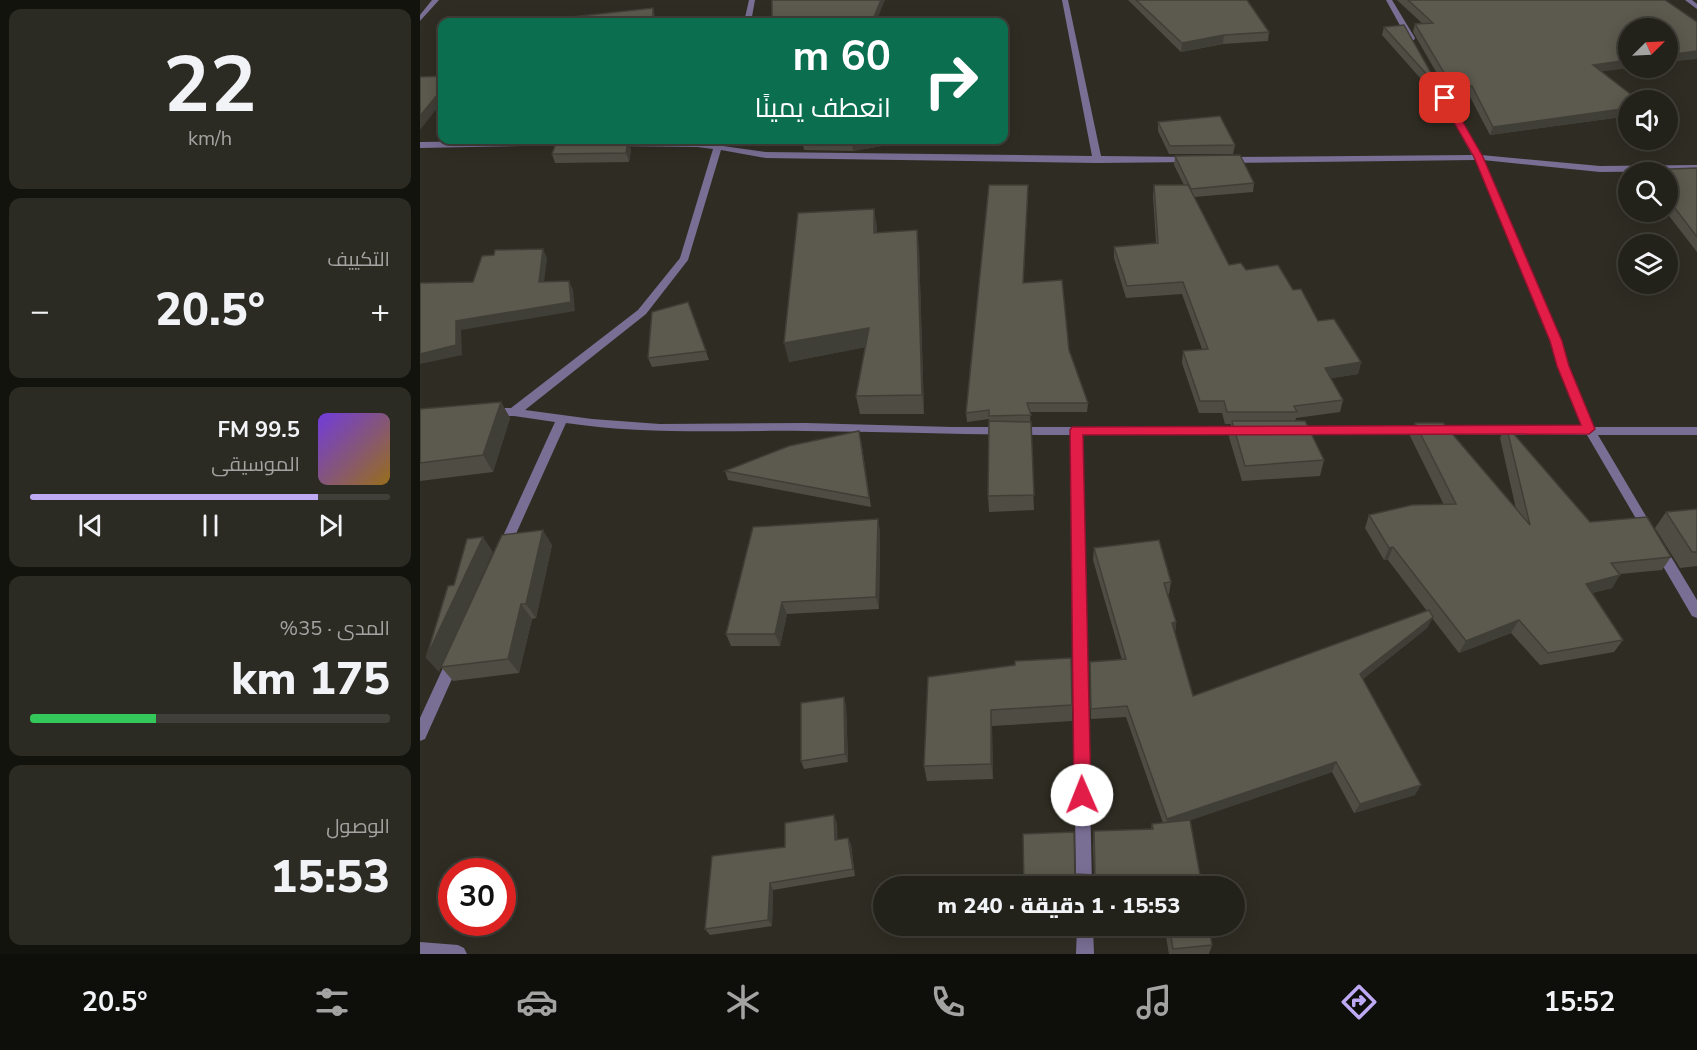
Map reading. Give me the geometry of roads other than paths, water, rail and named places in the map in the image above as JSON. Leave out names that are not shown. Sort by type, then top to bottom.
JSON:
[{"type":"street","points":[[420,19],[436,0]]},
{"type":"street","points":[[748,18],[752,0]]},
{"type":"street","points":[[1065,0],[1097,160]]},
{"type":"street","points":[[1389,0],[1417,49]]},
{"type":"street","points":[[1688,0],[1697,8]]},
{"type":"street","points":[[1428,69],[1478,157],[1556,341],[1563,366],[1589,429],[1697,612]]},
{"type":"street","points":[[420,145],[499,144]]},
{"type":"street","points":[[514,412],[642,312],[685,258],[719,144]]},
{"type":"street","points":[[723,144],[766,155],[1202,160]]},
{"type":"street","points":[[1213,160],[1478,157],[1509,158],[1600,169],[1697,168]]},
{"type":"street","points":[[479,411],[514,412],[592,423],[660,428],[1255,430]]},
{"type":"street","points":[[498,560],[562,419]]},
{"type":"street","points":[[1076,430],[1084,876]]},
{"type":"street","points":[[1279,430],[1697,431]]},
{"type":"street","points":[[420,734],[459,647]]},
{"type":"street","points":[[1084,936],[1085,954]]},
{"type":"street","points":[[420,951],[458,954]]}]
